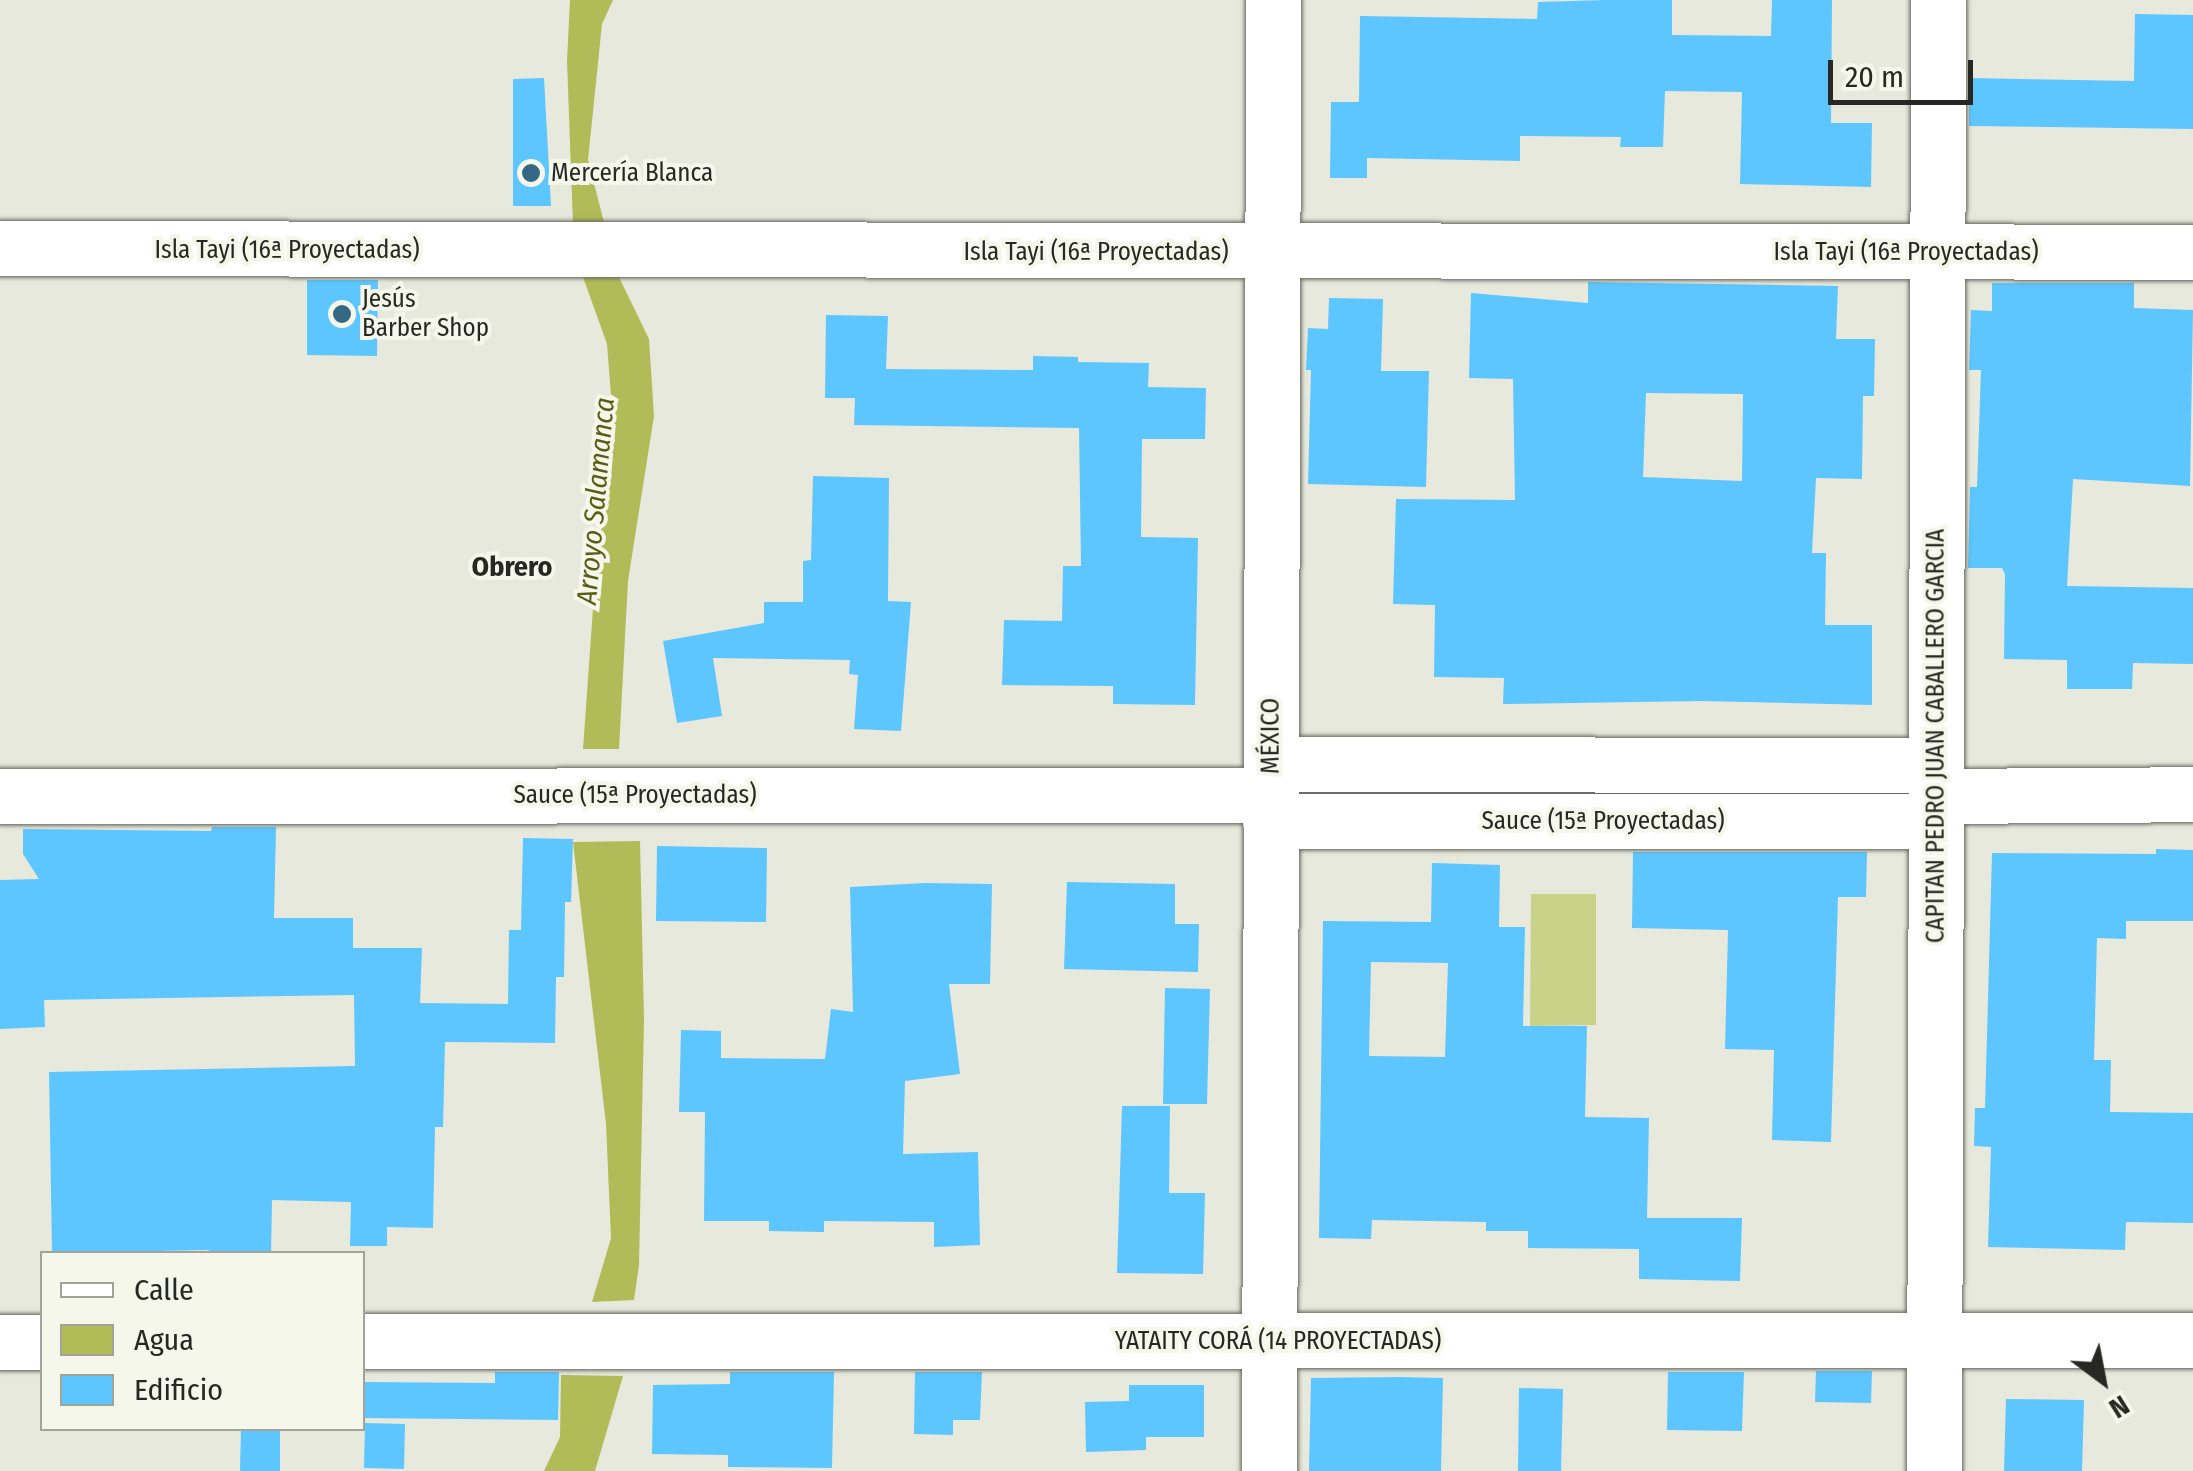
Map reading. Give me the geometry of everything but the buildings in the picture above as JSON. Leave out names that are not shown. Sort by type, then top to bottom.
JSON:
[{"type":"street","name":"MÉXICO","points":[[1269,1471],[1273,0]]},
{"type":"street","name":"CAPITAN PEDRO JUAN CABALLERO GARCIA","points":[[1934,1471],[1938,0]]},
{"type":"street","name":"Isla Tayi (16ª Proyectadas)","points":[[0,248],[2193,252]]},
{"type":"street","name":"Sauce (15ª Proyectadas)","points":[[0,796],[2193,794]]},
{"type":"street","name":"YATAITY CORÁ (14 PROYECTADAS)","points":[[365,1341],[2193,1340]]},
{"type":"street","points":[[0,1342],[40,1342]]},
{"type":"shaded area","points":[[1531,894],[1596,894],[1596,1025],[1530,1026]]},
{"type":"water","points":[[570,0],[613,0],[602,24],[588,160],[617,273],[649,339],[654,416],[628,581],[619,749],[583,749],[601,496],[612,408],[607,344],[574,252],[567,61]]},
{"type":"water","points":[[640,841],[644,1019],[639,1265],[634,1300],[592,1302],[611,1238],[606,1124],[573,842]]},
{"type":"water","points":[[561,1375],[623,1376],[595,1471],[544,1471],[560,1437]]},
{"type":"place","name":"Mercería Blanca","points":[[531,173]]},
{"type":"place","name":"Jesús Barber Shop","points":[[342,314]]},
{"type":"district","name":"Obrero","points":[[512,567]]},
{"type":"water label","name":"Arroyo Salamanca","points":[[596,501]]}]
